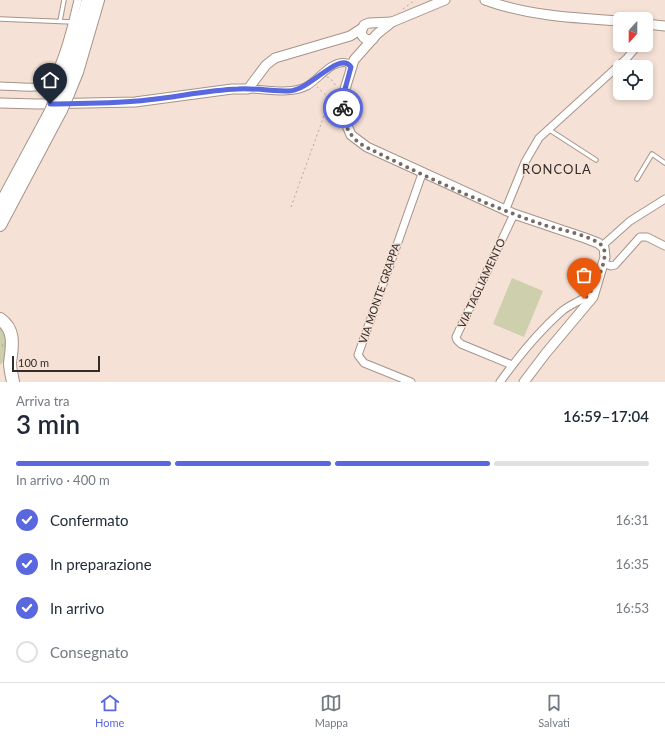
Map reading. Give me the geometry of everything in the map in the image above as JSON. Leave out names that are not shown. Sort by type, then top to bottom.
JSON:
[{"type":"highway","points":[[0,225],[63,94],[88,0]]},
{"type":"highway","points":[[63,94],[77,72],[98,0]]},
{"type":"highway","points":[[0,206],[56,111]]},
{"type":"highway","points":[[0,319],[5,322],[10,331],[13,342],[13,352],[10,364],[13,382]]},
{"type":"highway","points":[[0,373],[10,364]]},
{"type":"street","points":[[0,86],[44,86],[54,76],[73,22],[78,0]]},
{"type":"street","points":[[248,89],[266,65],[275,58],[350,36],[367,38],[392,22],[445,0]]},
{"type":"street","points":[[485,0],[515,10],[544,15],[613,20]]},
{"type":"street","points":[[367,38],[366,23],[374,24],[392,22]]},
{"type":"street","points":[[374,24],[378,28],[367,38],[356,57],[351,67],[345,89],[343,108],[345,124],[350,133],[361,144],[422,174],[510,212],[582,236],[602,246],[605,254],[596,281],[587,296],[560,312],[528,345],[500,382]]},
{"type":"street","points":[[653,27],[665,26]]},
{"type":"street","points":[[510,212],[530,152],[547,129],[632,52]]},
{"type":"street","points":[[0,103],[37,104],[131,102],[232,89],[294,91],[313,82],[340,62],[347,63],[351,67]]},
{"type":"street","name":"VIA MONTE GRAPPA","points":[[411,382],[364,363],[358,355],[422,174]]},
{"type":"street","points":[[602,246],[630,221],[665,199]]},
{"type":"street","name":"VIA TAGLIAMENTO","points":[[510,212],[456,337],[461,344],[512,365]]},
{"type":"street","points":[[603,263],[611,266],[615,265],[640,237],[647,237],[665,246]]},
{"type":"street","points":[[524,382],[546,353],[594,297],[596,281]]},
{"type":"lane","points":[[60,21],[64,0]]},
{"type":"lane","points":[[0,19],[73,22]]},
{"type":"lane","points":[[547,129],[596,160]]},
{"type":"lane","points":[[637,179],[652,154],[665,163]]},
{"type":"path","points":[[291,207],[329,102],[328,97],[313,82]]},
{"type":"green space","points":[[512,278],[543,291],[524,337],[493,324]]},
{"type":"green space","points":[[0,327],[6,339],[8,357],[0,365]]},
{"type":"way so far","points":[[343,108],[345,124],[348,130],[354,138],[364,146],[422,174],[526,219],[582,236],[600,244],[604,250],[604,259],[594,286],[584,299]]},
{"type":"district","name":"RONCOLA","points":[[557,169]]},
{"type":"route","points":[[50,104],[135,102],[242,88],[294,91],[309,85],[334,65],[340,62],[345,62],[351,67],[345,89],[343,108]]}]
